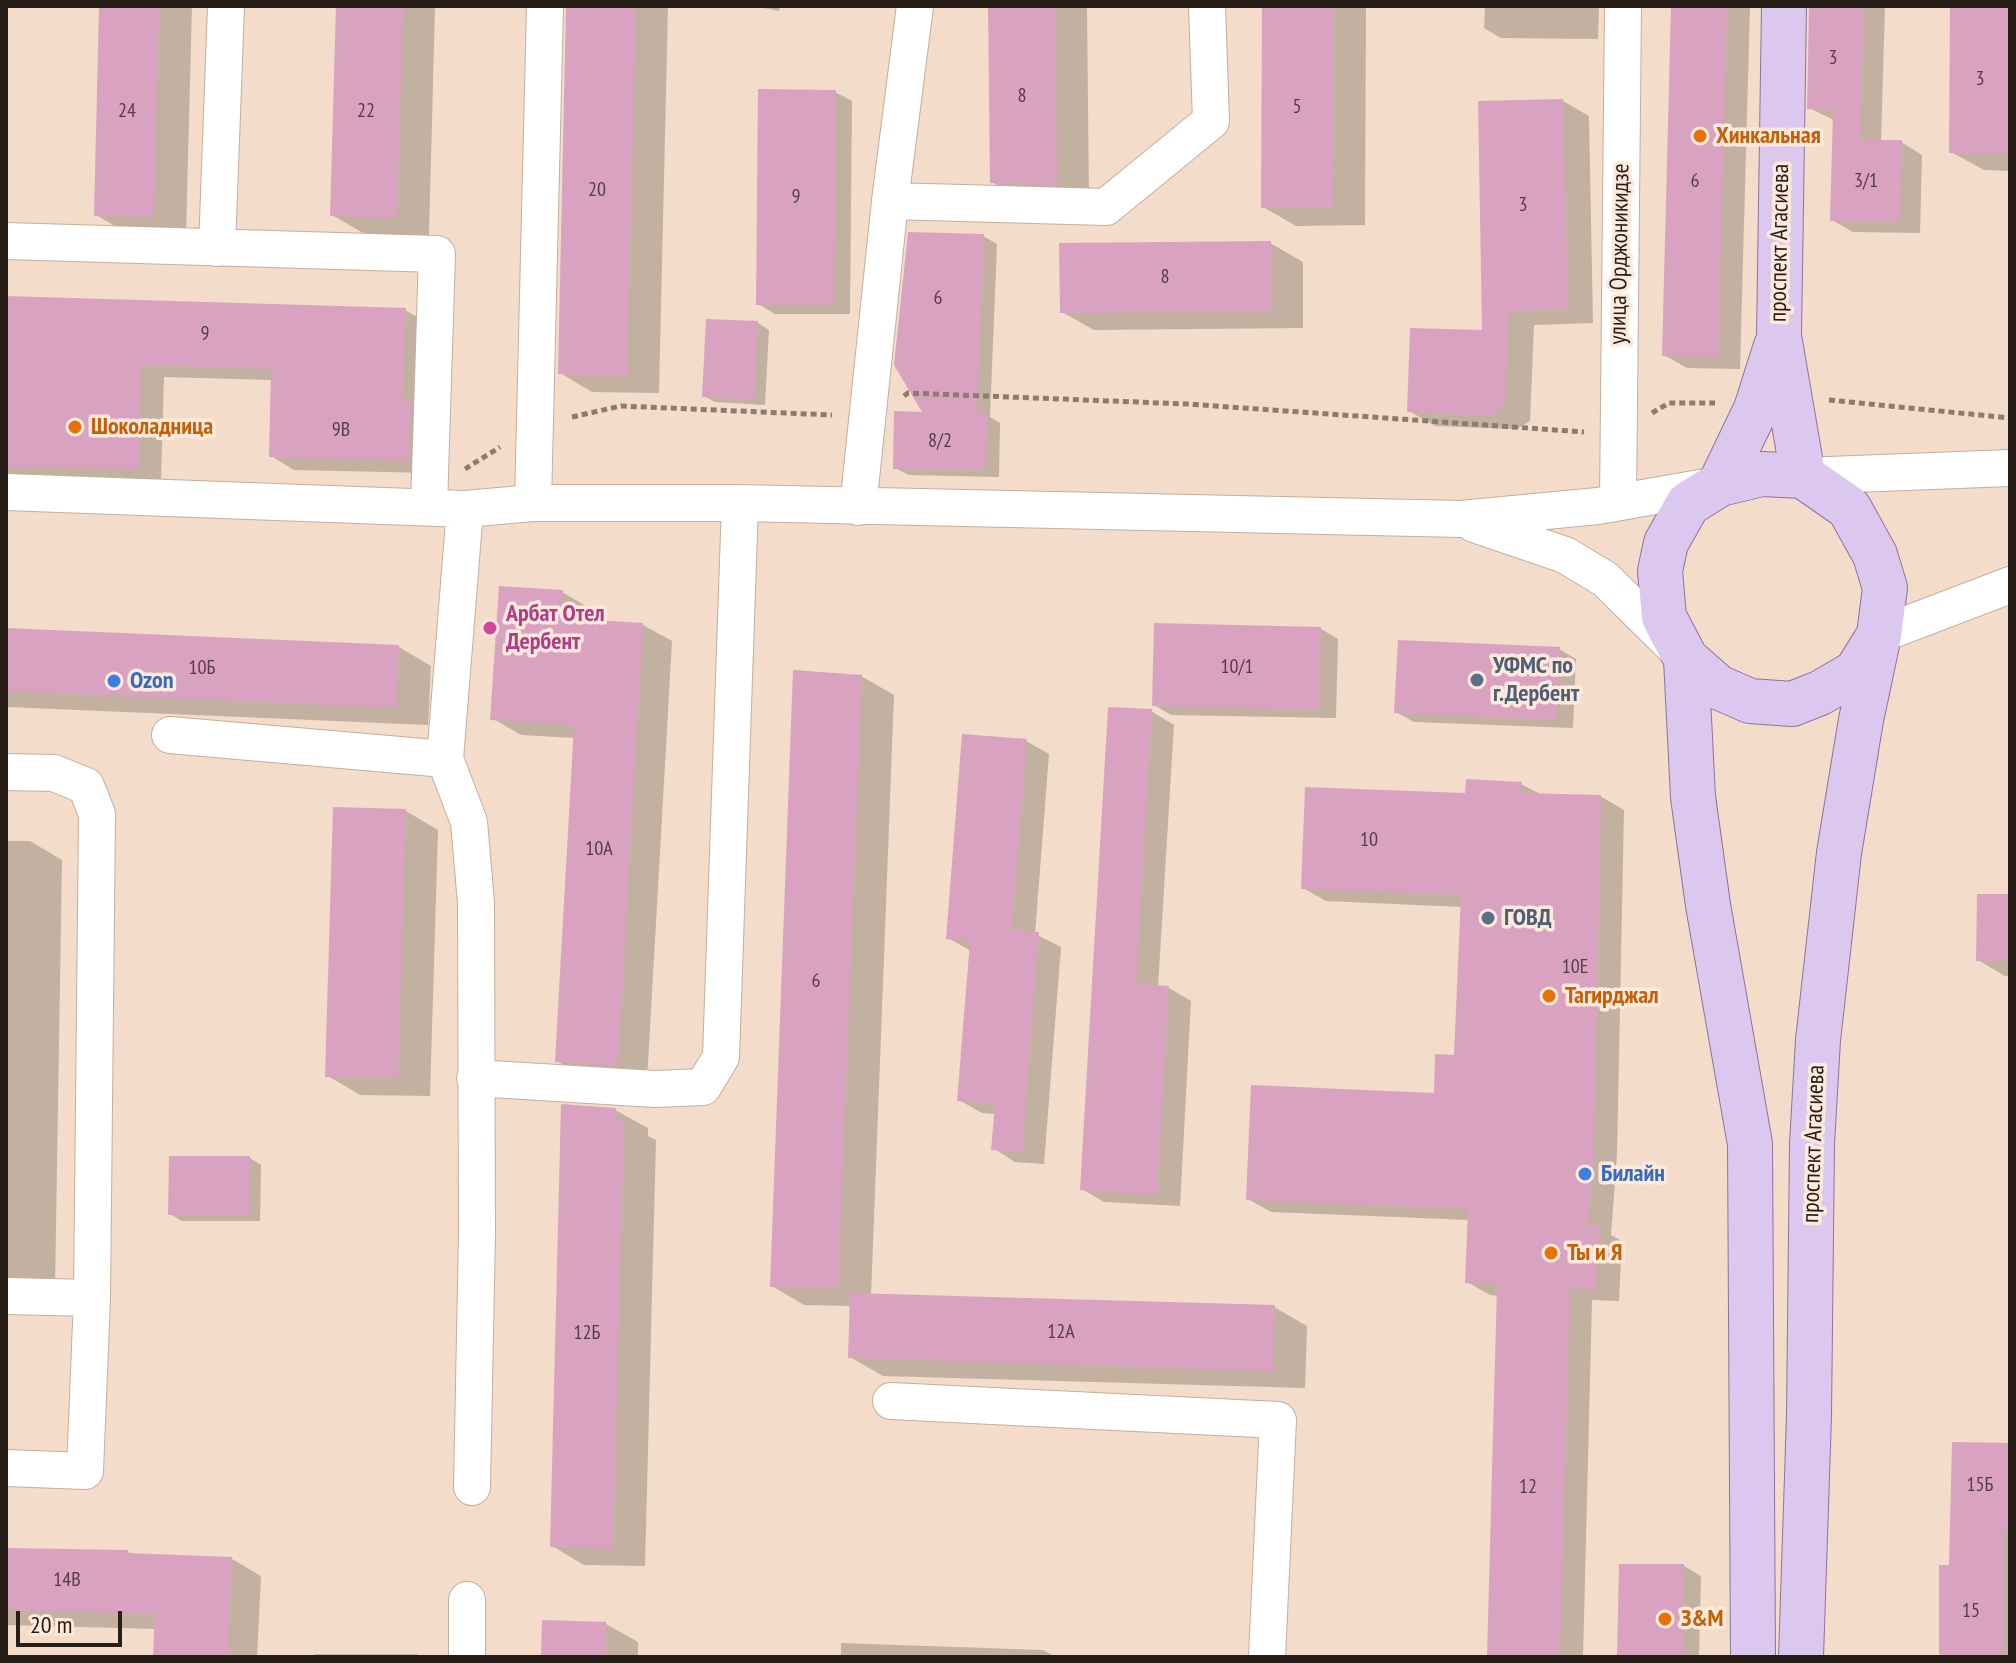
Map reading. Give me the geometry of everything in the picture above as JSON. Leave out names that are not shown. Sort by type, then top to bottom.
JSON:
[{"type":"main road","name":"проспект Агасиева","points":[[1784,6],[1779,336],[1774,399],[1803,476]]},
{"type":"main road","name":"проспект Агасиева","points":[[1720,484],[1774,399]]},
{"type":"main road","points":[[1762,474],[1803,476],[1849,508],[1875,555],[1885,588],[1879,635],[1856,672],[1820,693],[1792,704],[1750,701],[1718,687],[1686,659],[1664,617],[1660,571],[1666,543],[1688,504],[1720,484],[1762,474]]},
{"type":"main road","name":"проспект Агасиева","points":[[1801,1657],[1809,1416],[1812,1144],[1818,1040],[1839,853],[1858,736],[1879,635]]},
{"type":"main road","points":[[1686,659],[1693,797],[1708,905],[1750,1144],[1753,1657]]},
{"type":"street","points":[[217,248],[226,6]]},
{"type":"street","points":[[533,503],[545,6]]},
{"type":"street","points":[[858,507],[890,201],[915,6]]},
{"type":"street","points":[[890,201],[1106,207],[1211,121],[1207,6]]},
{"type":"street","name":"улица Орджоникидзе","points":[[1618,502],[1623,6]]},
{"type":"street","points":[[6,241],[437,254],[429,498]]},
{"type":"street","points":[[1803,476],[2010,468]]},
{"type":"street","points":[[6,492],[429,498],[465,509],[533,503],[740,503],[1461,519],[1618,502],[1720,484]]},
{"type":"street","points":[[475,1078],[655,1089],[703,1087],[721,1057],[740,503]]},
{"type":"street","points":[[465,509],[445,759],[469,822],[476,903],[477,1232],[472,1487]]},
{"type":"street","points":[[1461,519],[1565,555],[1605,579],[1686,659]]},
{"type":"street","points":[[1879,635],[2010,585]]},
{"type":"street","points":[[170,735],[445,759]]},
{"type":"street","points":[[6,772],[54,773],[86,786],[97,814],[92,1298],[85,1471],[6,1468]]},
{"type":"street","points":[[6,1296],[92,1298]]},
{"type":"street","points":[[891,1401],[1278,1420],[1267,1657]]},
{"type":"street","points":[[467,1600],[467,1657]]},
{"type":"path","points":[[429,498],[535,426],[621,406],[867,417],[908,393],[1187,404],[1618,434],[1669,403],[1774,399],[2010,418]]},
{"type":"building","points":[[99,6],[159,6],[154,217],[94,216]]},
{"type":"building","points":[[336,6],[403,6],[397,218],[330,216]]},
{"type":"building","points":[[566,6],[636,6],[627,376],[558,374]]},
{"type":"building","points":[[988,6],[1055,6],[1057,185],[990,183]]},
{"type":"building","points":[[1262,6],[1334,6],[1333,208],[1261,208]]},
{"type":"building","points":[[1671,6],[1727,6],[1718,357],[1662,356]]},
{"type":"building","points":[[1809,6],[1864,6],[1860,140],[1902,140],[1900,222],[1830,221],[1833,110],[1807,109]]},
{"type":"building","points":[[1950,6],[2010,6],[2010,153],[1949,153]]},
{"type":"building","points":[[758,89],[836,90],[834,306],[756,305]]},
{"type":"building","points":[[1563,99],[1568,309],[1509,311],[1505,406],[1490,416],[1407,412],[1410,328],[1482,330],[1478,101]]},
{"type":"building","points":[[908,232],[984,234],[977,413],[987,413],[986,470],[893,469],[894,411],[922,412],[894,365]]},
{"type":"building","points":[[1271,241],[1271,311],[1060,313],[1059,243]]},
{"type":"building","points":[[6,296],[406,308],[402,401],[411,402],[409,461],[269,457],[271,369],[141,365],[139,469],[6,467]]},
{"type":"building","points":[[706,319],[758,321],[754,400],[702,397]]},
{"type":"building","points":[[499,586],[563,590],[561,618],[643,623],[618,1066],[555,1062],[574,725],[490,720]]},
{"type":"building","points":[[1154,623],[1321,627],[1319,710],[1152,706]]},
{"type":"building","points":[[6,628],[399,645],[396,708],[6,691]]},
{"type":"building","name":"УФМС по г.Дербент","points":[[1398,640],[1560,647],[1556,720],[1394,713]]},
{"type":"building","points":[[793,670],[862,675],[838,1288],[770,1287]]},
{"type":"building","points":[[1108,707],[1152,709],[1136,984],[1169,986],[1157,1195],[1080,1190]]},
{"type":"building","points":[[962,734],[1027,739],[1012,930],[1039,932],[1022,1152],[991,1150],[995,1104],[957,1101],[970,941],[946,939]]},
{"type":"building","points":[[1466,779],[1522,782],[1521,793],[1601,795],[1594,1141],[1588,1225],[1599,1225],[1596,1289],[1570,1288],[1560,1657],[1487,1657],[1497,1284],[1465,1283],[1468,1209],[1246,1200],[1251,1085],[1434,1093],[1435,1054],[1454,1055],[1461,895],[1301,889],[1305,787],[1465,793]]},
{"type":"building","points":[[333,807],[406,809],[398,1078],[325,1077]]},
{"type":"building","points":[[1977,894],[2010,894],[2010,962],[1976,961]]},
{"type":"building","points":[[561,1104],[616,1108],[615,1119],[624,1120],[613,1549],[550,1547]]},
{"type":"building","points":[[169,1156],[250,1156],[250,1216],[168,1215]]},
{"type":"building","points":[[850,1293],[1275,1305],[1273,1371],[848,1358]]},
{"type":"building","points":[[1952,1442],[2010,1443],[2010,1529],[2004,1529],[2003,1657],[1939,1657],[1939,1565],[1949,1565]]},
{"type":"building","points":[[6,1548],[128,1550],[128,1553],[232,1557],[228,1657],[153,1657],[155,1614],[6,1610]]},
{"type":"building","points":[[1619,1564],[1684,1564],[1683,1657],[1617,1657]]},
{"type":"building","points":[[542,1620],[606,1622],[605,1657],[541,1657]]},
{"type":"place","name":"Хинкальная","points":[[1700,136]]},
{"type":"place","name":"Шоколадница","points":[[75,427]]},
{"type":"place","name":"Арбат Отел Дербент","points":[[490,628]]},
{"type":"place","name":"УФМС по г.Дербент","points":[[1477,680]]},
{"type":"place","name":"Ozon","points":[[114,681]]},
{"type":"place","name":"ГОВД","points":[[1488,918]]},
{"type":"place","name":"Тагирджал","points":[[1549,996]]},
{"type":"place","name":"Билайн","points":[[1585,1174]]},
{"type":"place","name":"Ты и Я","points":[[1551,1253]]},
{"type":"place","name":"З&М","points":[[1665,1619]]}]
